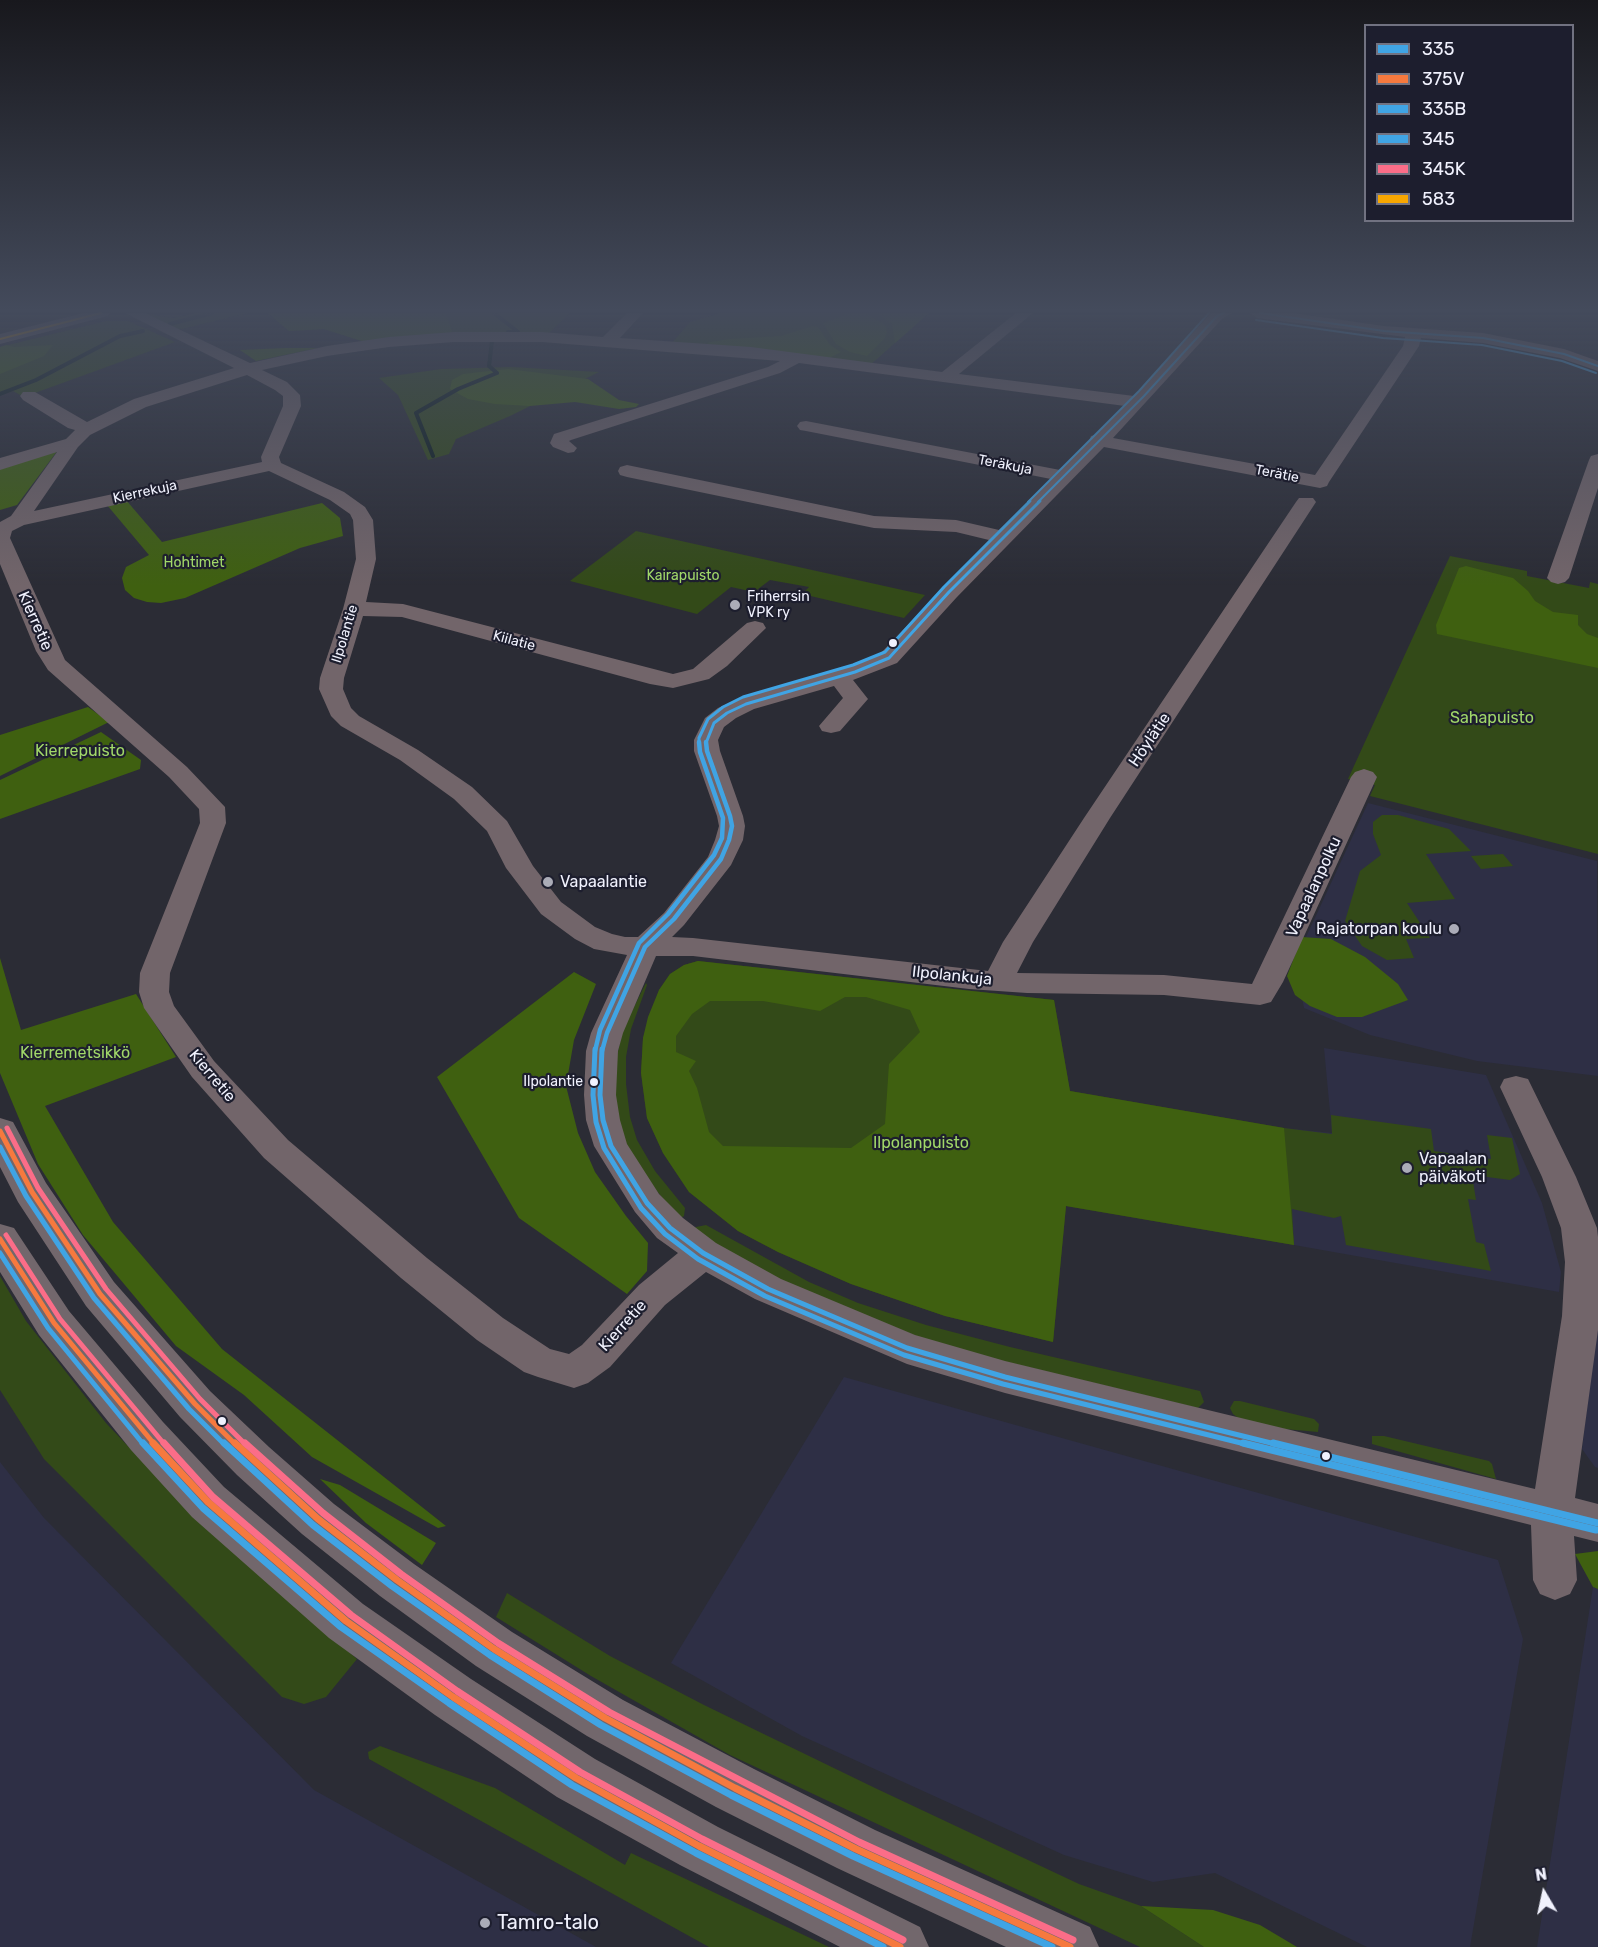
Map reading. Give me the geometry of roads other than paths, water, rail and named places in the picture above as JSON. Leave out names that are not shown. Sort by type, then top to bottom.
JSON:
[{"type":"main road","points":[[0,1131],[32,1192],[87,1276],[195,1404],[253,1461],[318,1519],[396,1580],[494,1649],[605,1718],[735,1788],[856,1849],[1070,1947]]},
{"type":"main road","points":[[0,1239],[54,1323],[147,1436],[208,1502],[346,1620],[453,1697],[576,1778],[699,1846],[900,1947]]},
{"type":"street","points":[[42,404],[74,424],[89,428]]},
{"type":"street","points":[[4,530],[72,443],[89,428],[138,404]]},
{"type":"street","points":[[272,465],[270,457],[291,404]]},
{"type":"street","points":[[564,443],[677,404]]},
{"type":"street","points":[[1135,404],[1003,537],[889,658],[869,668],[747,704],[726,713],[714,723],[706,740],[707,752],[730,816],[732,826],[729,840],[721,859],[674,919],[645,947],[606,1033],[602,1051],[600,1095],[603,1120],[611,1146],[647,1203],[670,1228],[703,1254],[778,1294],[915,1350],[1005,1377],[1598,1523]]},
{"type":"street","name":"Terätie","points":[[1097,440],[1320,482],[1372,404]]},
{"type":"street","name":"Teräkuja","points":[[806,426],[1063,476]]},
{"type":"street","points":[[0,464],[48,448],[72,443]]},
{"type":"street","points":[[1558,578],[1598,460]]},
{"type":"street","name":"Kierrekuja","points":[[4,530],[272,465]]},
{"type":"street","name":"Ilpolantie","points":[[272,465],[280,471],[337,496],[358,511],[363,520],[366,559],[354,609],[332,678],[331,689],[340,711],[350,721],[437,773],[478,807],[498,827],[531,884],[551,908],[567,922],[613,945],[645,947]]},
{"type":"street","points":[[627,471],[874,522],[956,526],[1003,537]]},
{"type":"street","name":"Höylätie","points":[[998,981],[1018,942],[1097,818],[1306,502]]},
{"type":"street","name":"Kierretie","points":[[4,530],[47,651],[56,665],[172,767],[212,807],[213,823],[155,973],[154,992],[159,1008],[203,1069],[276,1149],[414,1268],[490,1329],[538,1361],[574,1372],[596,1356],[652,1295],[703,1254]]},
{"type":"street","name":"Kiilatie","points":[[354,609],[403,611],[658,679],[673,681],[701,674],[719,661],[754,628]]},
{"type":"street","points":[[831,726],[856,699],[839,677]]},
{"type":"street","name":"Vapaalanpolku","points":[[1260,995],[1278,962],[1364,777]]},
{"type":"street","name":"Ilpolankuja","points":[[645,947],[693,947],[998,981],[1164,985],[1260,995]]},
{"type":"street","points":[[1516,1087],[1560,1177],[1579,1228],[1583,1262],[1581,1316],[1552,1512],[1555,1580]]},
{"type":"waterway","points":[[432,404],[416,413],[433,456]]},
{"type":"place","name":"Friherrsin VPK ry","points":[[735,605]]},
{"type":"place","name":"Vapaalantie","points":[[548,882]]},
{"type":"place","name":"Rajatorpan koulu","points":[[1454,929]]},
{"type":"place","name":"Ilpolantie","points":[[594,1082]]},
{"type":"place","name":"Vapaalan päiväkoti","points":[[1407,1168]]},
{"type":"place","name":"Tamro-talo","points":[[485,1923]]},
{"type":"park label","name":"Hohtimet","points":[[194,563]]},
{"type":"park label","name":"Kairapuisto","points":[[683,576]]},
{"type":"park label","name":"Sahapuisto","points":[[1492,718]]},
{"type":"park label","name":"Kierrepuisto","points":[[80,751]]},
{"type":"park label","name":"Kierremetsikkö","points":[[75,1053]]},
{"type":"park label","name":"Ilpolanpuisto","points":[[921,1143]]}]
